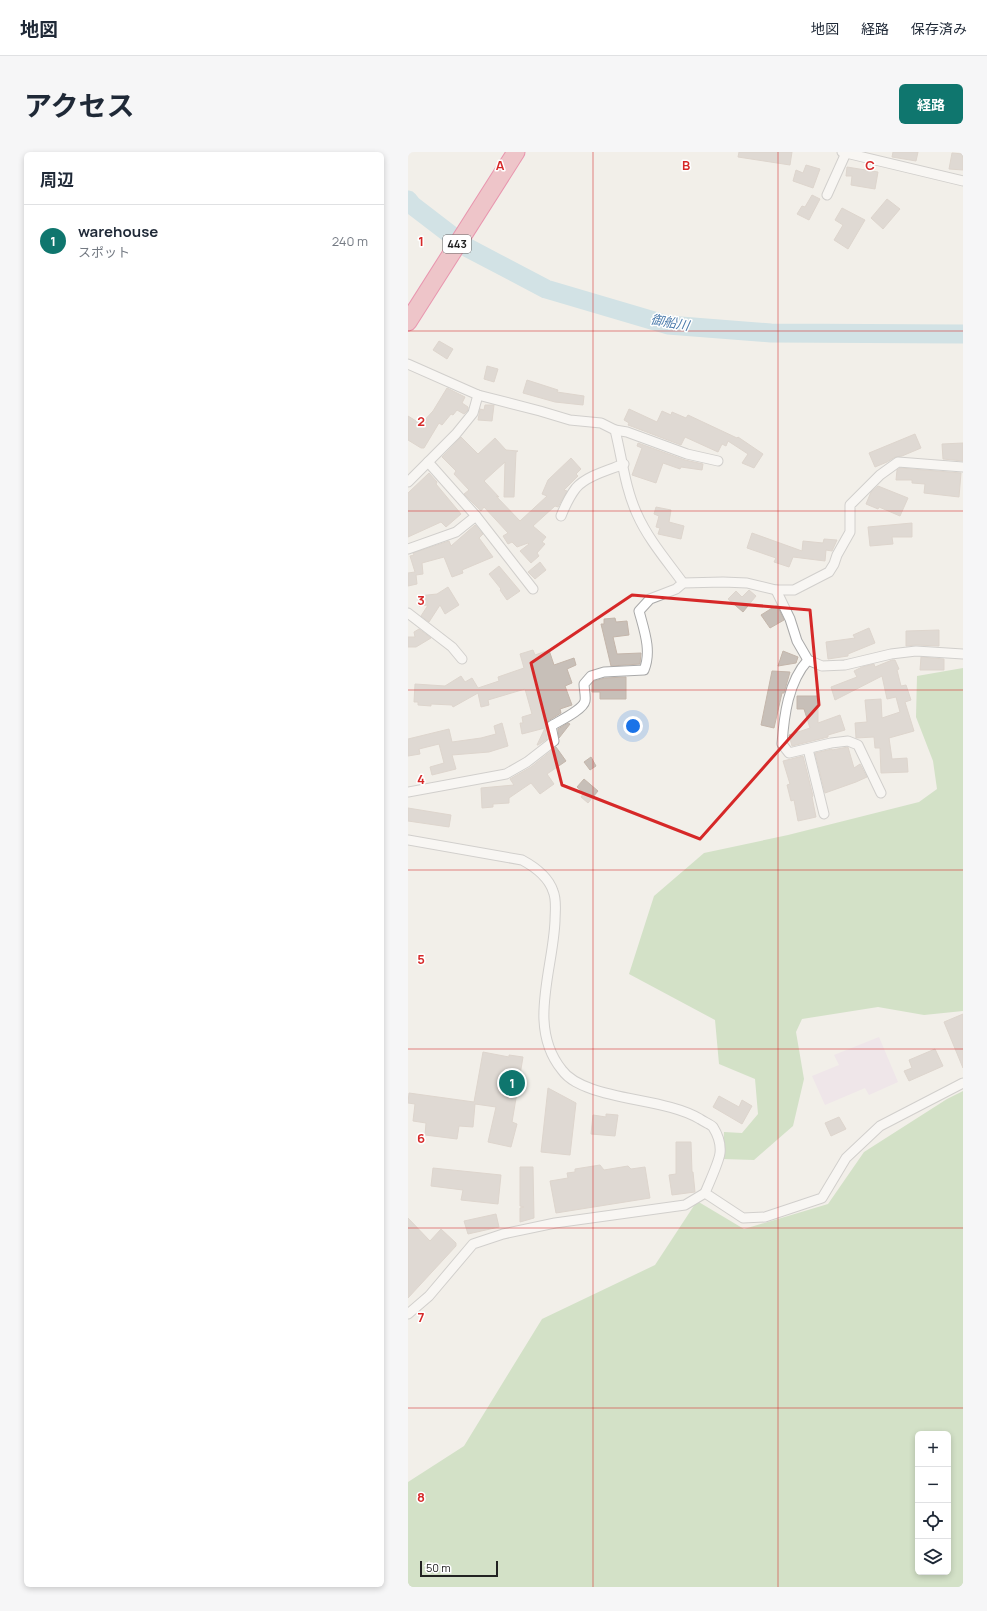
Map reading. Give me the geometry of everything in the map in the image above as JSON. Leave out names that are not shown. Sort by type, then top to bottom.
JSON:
[{"type":"highway","name":"443","points":[[411,317],[516,152]]},
{"type":"street","points":[[827,195],[844,152],[963,181]]},
{"type":"street","points":[[408,364],[478,395],[570,420],[602,423],[615,430],[626,432],[688,454],[718,461]]},
{"type":"street","points":[[408,482],[456,434],[473,413],[478,395]]},
{"type":"street","points":[[615,430],[624,464],[629,494],[637,515],[651,540],[683,583]]},
{"type":"street","points":[[428,462],[476,516],[533,589]]},
{"type":"street","points":[[408,792],[506,774],[527,762],[554,741],[551,726],[582,705],[585,701],[584,684],[591,676],[604,672],[644,670],[648,660],[647,644],[639,611],[650,599],[676,589],[683,583],[735,582],[747,583],[776,590],[794,590],[829,572],[850,532],[850,505],[880,475],[898,462],[963,467]]},
{"type":"street","points":[[561,516],[568,499],[577,487],[596,475],[624,464]]},
{"type":"street","points":[[408,549],[456,532],[476,516]]},
{"type":"street","points":[[776,590],[790,619],[797,641],[808,660],[822,666],[845,665],[891,654],[916,651],[963,654]]},
{"type":"street","points":[[408,613],[452,647],[462,659]]},
{"type":"street","points":[[808,660],[804,664],[791,693],[784,724],[782,744],[789,753],[831,743],[848,741],[858,745],[882,794]]},
{"type":"street","points":[[808,749],[824,814]]},
{"type":"street","points":[[408,840],[522,860],[534,866],[544,874],[554,891],[556,904],[554,935],[544,989],[544,1034],[552,1057],[563,1072],[578,1084],[608,1095],[689,1113],[712,1126],[719,1139],[720,1154],[705,1192],[685,1205],[554,1223],[503,1234],[473,1244],[429,1296],[408,1314]]},
{"type":"street","points":[[705,1192],[743,1218],[765,1217],[822,1198],[846,1158],[880,1126],[963,1083]]},
{"type":"highlighted area","points":[[632,595],[810,610],[819,705],[700,839],[562,785],[531,663]]},
{"type":"shaded area","points":[[879,1037],[898,1082],[869,1095],[865,1088],[825,1105],[812,1076],[839,1065],[834,1055]]},
{"type":"green space","points":[[963,668],[963,1011],[924,1015],[878,1007],[802,1019],[796,1032],[804,1079],[793,1126],[754,1160],[723,1159],[724,1132],[742,1133],[758,1114],[755,1079],[719,1064],[715,1020],[629,974],[654,896],[704,853],[788,835],[919,802],[937,789],[933,761],[916,717],[917,676]]},
{"type":"green space","points":[[963,1091],[963,1587],[408,1587],[408,1482],[464,1446],[542,1319],[655,1265],[697,1201],[744,1229],[828,1204],[864,1152],[947,1099]]},
{"type":"building","points":[[739,152],[792,152],[790,165],[738,157]]},
{"type":"building","points":[[893,152],[918,152],[916,161],[892,157]]},
{"type":"building","points":[[952,153],[963,154],[963,170],[949,169]]},
{"type":"building","points":[[806,165],[820,169],[813,188],[793,181],[796,170],[803,173]]},
{"type":"building","points":[[847,167],[878,172],[875,189],[851,185],[852,176],[846,176]]},
{"type":"building","points":[[812,195],[820,199],[809,220],[797,214],[802,206],[805,207]]},
{"type":"building","points":[[887,199],[900,209],[883,229],[871,218]]},
{"type":"building","points":[[842,208],[865,220],[848,249],[834,240],[843,225],[835,220]]},
{"type":"building","points":[[439,341],[453,349],[447,359],[433,350]]},
{"type":"building","points":[[487,366],[498,369],[494,382],[484,379]]},
{"type":"building","points":[[527,380],[558,390],[557,392],[584,396],[583,405],[555,402],[523,393]]},
{"type":"building","points":[[447,388],[465,397],[462,403],[468,407],[468,410],[464,414],[457,410],[453,415],[451,414],[442,425],[439,423],[424,448],[421,448],[408,440],[408,416],[421,424],[433,411]]},
{"type":"building","points":[[485,405],[494,405],[492,421],[478,420],[480,409],[484,410]]},
{"type":"building","points":[[629,409],[657,422],[662,411],[671,415],[672,412],[686,418],[688,415],[737,438],[738,437],[763,454],[754,468],[742,463],[748,454],[728,441],[726,446],[722,444],[718,452],[685,437],[681,445],[628,425],[629,423],[624,420]]},
{"type":"building","points":[[915,434],[921,448],[902,456],[895,457],[875,467],[869,453]]},
{"type":"building","points":[[461,437],[478,454],[495,438],[506,450],[518,451],[516,452],[514,497],[504,497],[505,462],[484,481],[520,521],[547,496],[542,494],[548,480],[571,458],[581,469],[576,474],[578,476],[564,490],[567,491],[558,507],[555,506],[533,526],[546,537],[542,542],[545,544],[537,553],[539,556],[531,563],[520,551],[529,544],[528,543],[517,547],[512,542],[508,544],[503,536],[508,533],[484,507],[481,511],[464,494],[469,490],[454,474],[456,471],[442,457]]},
{"type":"building","points":[[638,443],[685,460],[703,464],[702,470],[681,467],[680,469],[663,463],[656,483],[632,475],[642,448],[637,446]]},
{"type":"building","points":[[963,443],[963,461],[943,459],[942,444]]},
{"type":"building","points":[[900,468],[961,473],[959,497],[924,493],[925,484],[912,483],[912,480],[896,480],[897,470]]},
{"type":"building","points":[[429,473],[437,482],[436,484],[461,514],[446,527],[441,522],[408,537],[408,493]]},
{"type":"building","points":[[878,486],[908,498],[900,516],[879,507],[878,509],[866,504],[871,492]]},
{"type":"building","points":[[656,507],[671,510],[669,522],[684,526],[681,539],[658,534],[660,528],[656,527],[659,516],[654,514]]},
{"type":"building","points":[[912,523],[912,537],[892,537],[893,544],[870,546],[868,527]]},
{"type":"building","points":[[475,525],[483,534],[479,538],[493,557],[462,570],[463,573],[452,577],[444,557],[422,563],[423,574],[416,575],[417,584],[408,586],[408,573],[415,572],[410,556],[414,555],[413,553],[449,541],[451,546]]},
{"type":"building","points":[[752,533],[802,551],[803,541],[823,543],[824,539],[837,540],[832,551],[826,550],[825,561],[793,557],[789,567],[774,562],[776,558],[747,548]]},
{"type":"building","points":[[540,562],[546,570],[535,579],[528,572]]},
{"type":"building","points":[[499,566],[520,591],[507,600],[500,590],[501,589],[489,574]]},
{"type":"building","points":[[448,587],[459,605],[445,614],[440,605],[429,622],[421,616],[428,605],[419,606],[418,596],[437,594]]},
{"type":"building","points":[[749,590],[756,596],[743,612],[728,599],[736,591],[742,597]]},
{"type":"building","points":[[777,605],[784,620],[770,628],[761,615]]},
{"type":"building","points":[[615,618],[616,622],[627,621],[629,635],[613,637],[617,654],[641,653],[640,664],[611,666],[601,624],[604,624],[604,619]]},
{"type":"building","points":[[869,628],[875,643],[848,654],[848,656],[828,659],[826,642],[855,638],[853,635]]},
{"type":"building","points":[[419,629],[431,638],[416,647],[408,647],[408,637],[415,637],[414,632]]},
{"type":"building","points":[[939,630],[939,646],[906,646],[906,631]]},
{"type":"building","points":[[533,650],[535,655],[549,650],[554,665],[574,658],[576,665],[567,669],[572,683],[565,686],[572,705],[560,709],[561,713],[548,721],[545,728],[522,734],[520,723],[523,723],[522,717],[532,714],[525,689],[488,700],[489,705],[481,707],[478,693],[453,707],[452,705],[418,705],[418,702],[414,702],[415,684],[445,686],[461,676],[465,682],[472,678],[478,688],[499,681],[498,677],[524,668],[520,654]]},
{"type":"building","points":[[783,651],[798,657],[796,663],[778,666]]},
{"type":"building","points":[[921,657],[944,659],[944,670],[920,670]]},
{"type":"building","points":[[895,660],[899,669],[897,670],[901,686],[906,685],[911,700],[905,702],[914,731],[889,738],[892,759],[907,758],[908,772],[881,773],[880,748],[875,748],[874,737],[856,738],[855,723],[867,722],[865,700],[881,699],[882,718],[900,712],[896,697],[887,699],[882,676],[835,700],[831,687],[857,677],[854,671],[862,667],[874,664],[875,667]]},
{"type":"building","points":[[772,671],[790,672],[784,693],[782,693],[774,728],[761,725]]},
{"type":"building","points":[[626,677],[626,699],[600,699],[600,692],[592,692],[592,683],[594,681],[605,678]]},
{"type":"building","points":[[797,696],[818,696],[818,723],[840,715],[845,730],[828,735],[828,737],[792,746],[789,735],[810,728],[804,709],[797,709]]},
{"type":"building","points":[[502,723],[508,746],[489,752],[452,755],[456,769],[432,775],[430,767],[444,763],[439,744],[419,749],[420,754],[408,756],[408,739],[449,729],[452,742],[481,738],[496,734],[494,726]]},
{"type":"building","points":[[568,723],[570,724],[559,738],[558,729]]},
{"type":"building","points":[[545,728],[547,739],[537,745]]},
{"type":"building","points":[[556,747],[566,761],[547,774],[554,784],[540,794],[531,783],[509,798],[509,803],[493,804],[493,807],[482,808],[481,788],[514,785],[510,779],[531,767]]},
{"type":"building","points":[[848,747],[854,768],[860,764],[867,777],[825,793],[815,753]]},
{"type":"building","points":[[803,756],[813,796],[816,817],[798,821],[794,800],[791,801],[787,785],[790,784],[783,761]]},
{"type":"building","points":[[591,757],[596,766],[590,770],[584,762]]},
{"type":"building","points":[[584,779],[598,791],[588,803],[581,797],[584,793],[577,787]]},
{"type":"building","points":[[408,808],[451,815],[449,827],[408,821]]},
{"type":"building","points":[[963,1014],[963,1068],[944,1022]]},
{"type":"building","points":[[935,1049],[943,1066],[909,1081],[904,1071],[912,1068],[909,1060]]},
{"type":"building","points":[[483,1052],[509,1057],[509,1055],[523,1057],[512,1122],[517,1124],[511,1147],[488,1142],[496,1107],[475,1104],[473,1127],[459,1126],[457,1139],[425,1135],[426,1123],[413,1121],[415,1104],[408,1103],[409,1093],[474,1102]]},
{"type":"building","points":[[548,1088],[576,1103],[570,1155],[541,1152]]},
{"type":"building","points":[[719,1096],[739,1107],[742,1100],[752,1106],[742,1124],[713,1107]]},
{"type":"building","points":[[606,1114],[618,1115],[615,1136],[591,1134],[593,1115],[606,1117]]},
{"type":"building","points":[[839,1117],[846,1129],[831,1136],[825,1123]]},
{"type":"building","points":[[676,1142],[691,1142],[692,1172],[695,1192],[672,1195],[669,1175],[676,1174]]},
{"type":"building","points":[[600,1165],[604,1170],[628,1166],[631,1169],[645,1167],[650,1198],[556,1213],[550,1181],[568,1178],[567,1173],[575,1172],[575,1169]]},
{"type":"building","points":[[520,1167],[533,1167],[534,1218],[520,1222],[520,1208],[524,1207],[520,1206]]},
{"type":"building","points":[[433,1168],[501,1175],[498,1204],[461,1200],[463,1190],[431,1186]]},
{"type":"building","points":[[496,1214],[499,1227],[468,1234],[464,1221]]},
{"type":"building","points":[[408,1218],[430,1241],[441,1229],[456,1243],[456,1246],[408,1298]]},
{"type":"waterway","name":"御船川","points":[[408,200],[412,205],[468,248],[546,289],[668,325],[771,333],[963,334]]},
{"type":"place","name":"warehouse","points":[[512,1083]]}]
